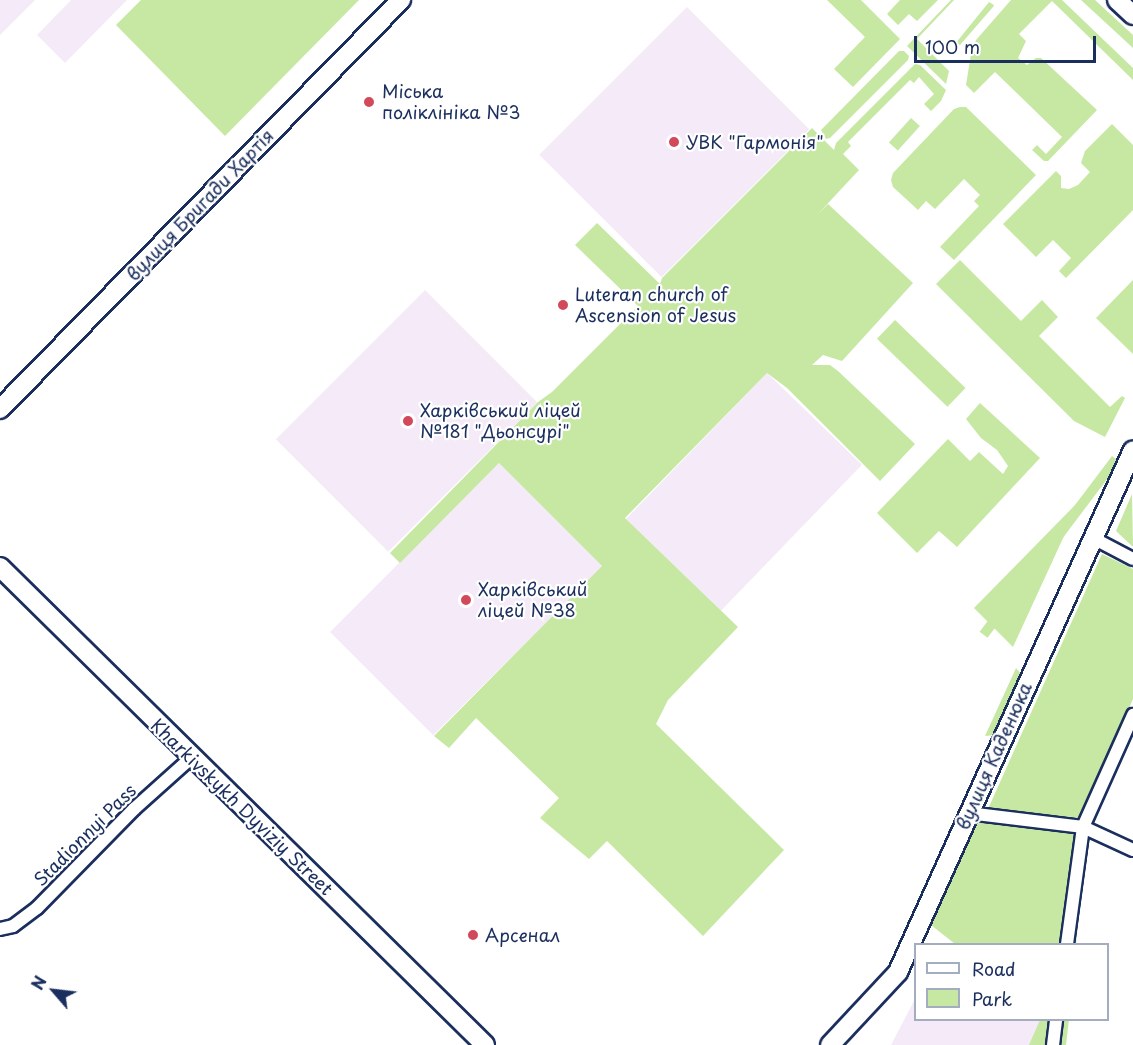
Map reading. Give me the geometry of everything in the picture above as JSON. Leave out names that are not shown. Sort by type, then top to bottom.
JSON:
[{"type":"street","name":"вулиця Бригади Хартія","points":[[0,409],[401,0]]},
{"type":"street","points":[[1117,0],[1133,15]]},
{"type":"street","name":"вулиця Каденюка","points":[[830,1045],[898,972],[1133,450]]},
{"type":"street","points":[[1093,538],[1133,558]]},
{"type":"street","name":"Kharkivskykh Dyviziy Street","points":[[0,567],[191,758],[485,1045]]},
{"type":"street","points":[[1067,943],[1083,827],[1133,715]]},
{"type":"street","name":"Stadionnyi Pass","points":[[0,929],[13,926],[37,908],[134,809],[191,758]]},
{"type":"street","points":[[968,813],[1083,827],[1133,850]]},
{"type":"street","points":[[1053,1045],[1056,1021]]},
{"type":"shaded area","points":[[0,0],[35,0],[0,35]]},
{"type":"shaded area","points":[[71,0],[127,0],[65,63],[37,35]]},
{"type":"shaded area","name":"УВК \"Гармонія\"","points":[[687,7],[809,129],[662,277],[539,155]]},
{"type":"shaded area","name":"Харківський ліцей №181 \"Дьонсурі\"","points":[[425,290],[537,402],[388,552],[276,439]]},
{"type":"shaded area","points":[[767,373],[862,465],[721,611],[626,519]]},
{"type":"shaded area","name":"Харківський ліцей №38","points":[[499,463],[602,566],[433,735],[330,632]]},
{"type":"shaded area","points":[[914,1001],[914,1021],[1049,1021],[1037,1045],[891,1045]]},
{"type":"green space","points":[[141,0],[359,0],[225,136],[116,25]]},
{"type":"green space","points":[[827,0],[861,0],[900,39],[853,87],[834,69],[865,37]]},
{"type":"green space","points":[[900,0],[938,0],[917,21],[909,14],[898,25],[887,14]]},
{"type":"green space","points":[[951,0],[954,0],[917,39],[949,71],[946,84],[907,46]]},
{"type":"green space","points":[[1011,0],[1062,0],[1133,68],[1133,80],[1052,1],[1019,34],[1026,41],[1018,58],[1027,65],[1036,58],[1041,58],[1097,110],[1048,161],[1044,161],[1032,150],[1037,145],[1046,154],[1062,137],[995,72],[974,93],[966,85],[971,54],[976,40]]},
{"type":"green space","points":[[1081,0],[1095,0],[1133,35],[1133,48]]},
{"type":"green space","points":[[989,2],[994,5],[993,7],[960,45],[955,44]]},
{"type":"green space","points":[[899,51],[904,51],[909,56],[908,60],[830,138],[826,139],[821,130]]},
{"type":"green space","points":[[915,64],[920,65],[946,90],[941,101],[931,111],[924,104],[934,94],[919,77],[914,83],[910,80],[848,142],[851,146],[843,154],[859,170],[817,215],[828,204],[913,283],[842,361],[823,355],[812,365],[830,365],[838,371],[915,444],[880,481],[787,388],[767,373],[625,518],[738,627],[668,700],[656,724],[784,850],[703,936],[607,841],[589,859],[540,818],[559,798],[476,718],[449,748],[434,736],[602,566],[499,463],[400,563],[390,553],[538,402],[552,392],[638,306],[575,245],[597,223],[660,284],[662,278],[812,128],[834,150],[836,143]]},
{"type":"green space","points":[[966,107],[1036,175],[954,260],[940,247],[979,206],[974,201],[980,195],[964,179],[935,209],[926,201],[918,210],[893,187],[891,180],[893,173],[954,109]]},
{"type":"green space","points":[[911,118],[920,126],[898,151],[889,143]]},
{"type":"green space","points":[[1112,124],[1133,145],[1133,210],[1066,278],[1059,271],[1071,258],[1053,240],[1036,257],[1003,224],[1056,171],[1061,176],[1061,188],[1069,189],[1078,185],[1090,172],[1081,163],[1085,151]]},
{"type":"green space","points":[[960,260],[1021,321],[1042,300],[1058,317],[1039,336],[1110,407],[1122,396],[1125,398],[1105,437],[1074,421],[936,284]]},
{"type":"green space","points":[[1133,280],[1133,354],[1096,318]]},
{"type":"green space","points":[[895,320],[965,388],[947,407],[877,339]]},
{"type":"green space","points":[[980,403],[1040,458],[957,547],[939,531],[917,553],[877,513],[948,439],[970,461],[979,452],[1003,474],[1008,466],[997,450],[981,438],[966,419]]},
{"type":"green space","points":[[1112,456],[1120,462],[988,638],[980,632]]},
{"type":"green space","points":[[1132,494],[1133,546],[1116,531]]},
{"type":"green space","points":[[1081,499],[1013,647],[974,608]]},
{"type":"green space","points":[[1102,554],[1133,569],[1133,699],[1082,818],[988,809]]},
{"type":"green space","points":[[1016,668],[1022,675],[995,735],[985,736]]},
{"type":"green space","points":[[978,822],[1070,830],[1087,839],[1076,943],[954,943],[931,925]]},
{"type":"green space","points":[[1040,1021],[1069,1021],[1066,1045],[1029,1045]]},
{"type":"place","name":"Міська поліклініка №3","points":[[369,102]]},
{"type":"place","name":"УВК \"Гармонія\"","points":[[674,142]]},
{"type":"place","name":"Luteran church of Ascension of Jesus","points":[[563,305]]},
{"type":"place","name":"Харківський ліцей №181 \"Дьонсурі\"","points":[[408,421]]},
{"type":"place","name":"Харківський ліцей №38","points":[[466,600]]},
{"type":"place","name":"Арсенал","points":[[473,935]]}]
